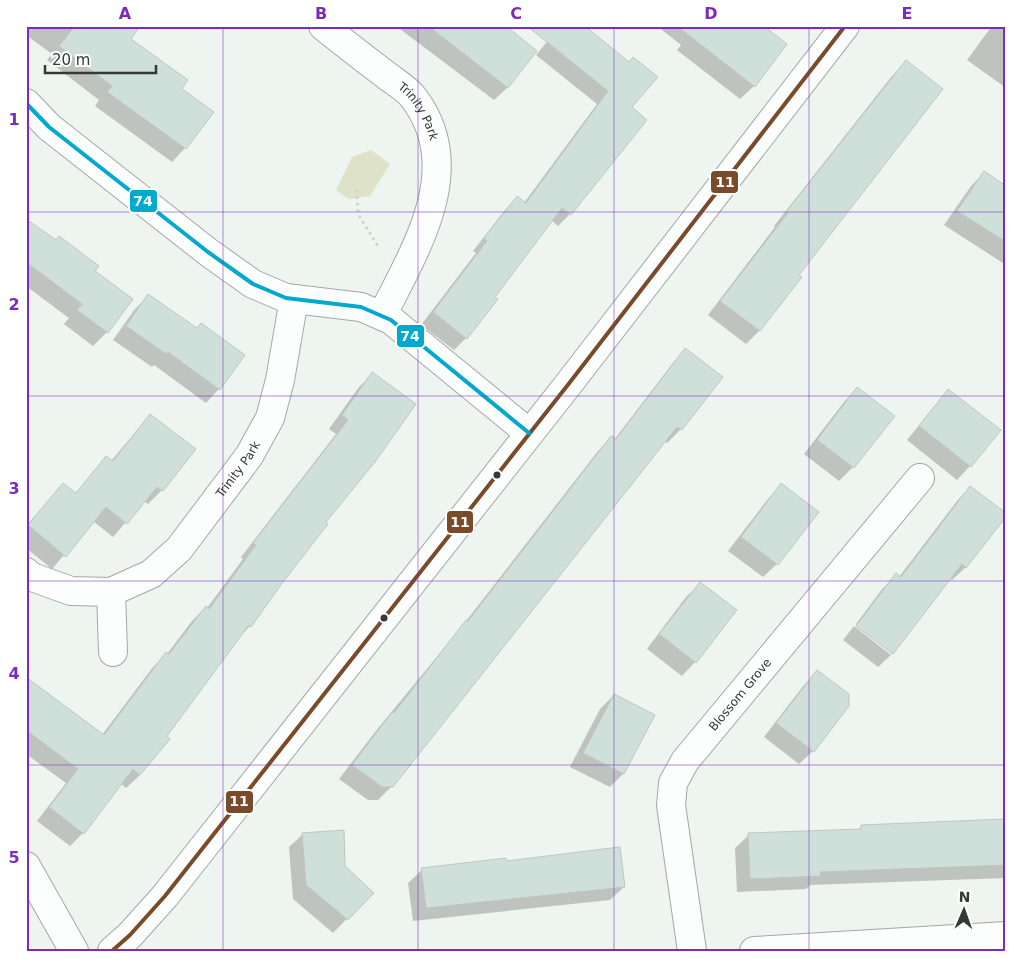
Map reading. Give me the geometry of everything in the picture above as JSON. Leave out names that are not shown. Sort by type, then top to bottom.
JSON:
[{"type":"street","name":"Trinity Park","points":[[323,26],[412,96],[433,133],[437,165],[434,203],[422,234],[382,316]]},
{"type":"street","points":[[112,951],[130,935],[165,896],[529,433],[845,26]]},
{"type":"street","points":[[26,104],[50,127],[208,252],[253,284],[286,298],[361,307],[391,320],[529,433]]},
{"type":"street","name":"Trinity Park","points":[[26,572],[32,577],[71,591],[111,592],[151,574],[179,549],[249,456],[270,418],[280,380],[294,299]]},
{"type":"street","name":"Blossom Grove","points":[[692,951],[671,804],[673,783],[685,761],[920,478]]},
{"type":"street","points":[[111,592],[113,652]]},
{"type":"street","points":[[26,866],[74,951]]},
{"type":"street","points":[[754,951],[1006,936]]},
{"type":"path","points":[[356,190],[358,214],[376,247],[406,266]]},
{"type":"green space","points":[[371,150],[390,164],[370,196],[349,199],[336,190],[352,157]]},
{"type":"building","points":[[75,26],[140,26],[131,39],[188,80],[182,89],[214,112],[186,149],[107,92],[112,86],[59,46]]},
{"type":"building","points":[[428,26],[506,26],[537,51],[508,88]]},
{"type":"building","points":[[527,26],[585,26],[629,62],[633,57],[658,77],[632,107],[647,120],[571,215],[562,208],[495,297],[498,299],[467,339],[433,312],[487,241],[484,238],[517,196],[526,203],[608,91]]},
{"type":"building","points":[[677,26],[764,26],[787,44],[755,87]]},
{"type":"building","points":[[906,60],[943,89],[799,275],[802,277],[760,331],[720,301],[788,213],[786,212]]},
{"type":"building","points":[[984,171],[1006,186],[1006,242],[957,211]]},
{"type":"building","points":[[26,219],[56,240],[59,236],[99,266],[95,271],[133,299],[108,333],[77,310],[82,304],[26,262]]},
{"type":"building","points":[[148,294],[197,328],[201,323],[245,355],[220,390],[168,352],[166,354],[126,326]]},
{"type":"building","points":[[685,348],[723,377],[682,430],[677,427],[393,787],[382,787],[352,765],[466,620],[468,621],[611,436],[616,439]]},
{"type":"building","points":[[372,372],[416,404],[375,462],[326,522],[328,524],[251,627],[249,625],[167,736],[170,739],[140,775],[133,769],[84,834],[49,807],[78,769],[26,730],[26,677],[104,735],[166,652],[169,654],[206,606],[209,609],[256,545],[253,543],[348,420],[342,415]]},
{"type":"building","points":[[857,387],[895,416],[854,468],[817,440]]},
{"type":"building","points":[[948,389],[1001,430],[971,467],[919,426]]},
{"type":"building","points":[[150,414],[196,449],[163,491],[157,487],[127,524],[106,507],[66,557],[28,525],[63,483],[76,493],[106,456],[113,461]]},
{"type":"building","points":[[781,483],[819,512],[778,565],[741,537]]},
{"type":"building","points":[[970,486],[1006,513],[1006,517],[966,568],[962,564],[893,654],[856,626],[896,573],[901,577]]},
{"type":"building","points":[[700,582],[737,610],[696,663],[659,634]]},
{"type":"building","points":[[817,670],[849,694],[849,706],[814,752],[776,723]]},
{"type":"building","points":[[614,694],[655,715],[624,774],[583,753]]},
{"type":"building","points":[[1006,819],[1006,865],[820,872],[821,876],[750,879],[748,833],[861,829],[861,825]]},
{"type":"building","points":[[344,830],[345,866],[374,893],[348,920],[306,885],[302,833]]},
{"type":"building","points":[[620,847],[625,887],[426,908],[421,868],[506,858],[506,861]]},
{"type":"transit line","name":"11","points":[[112,951],[130,935],[165,896],[567,386],[845,26]]},
{"type":"transit line","name":"74","points":[[26,103],[49,127],[208,252],[253,284],[286,298],[361,307],[391,320],[529,433]]}]
